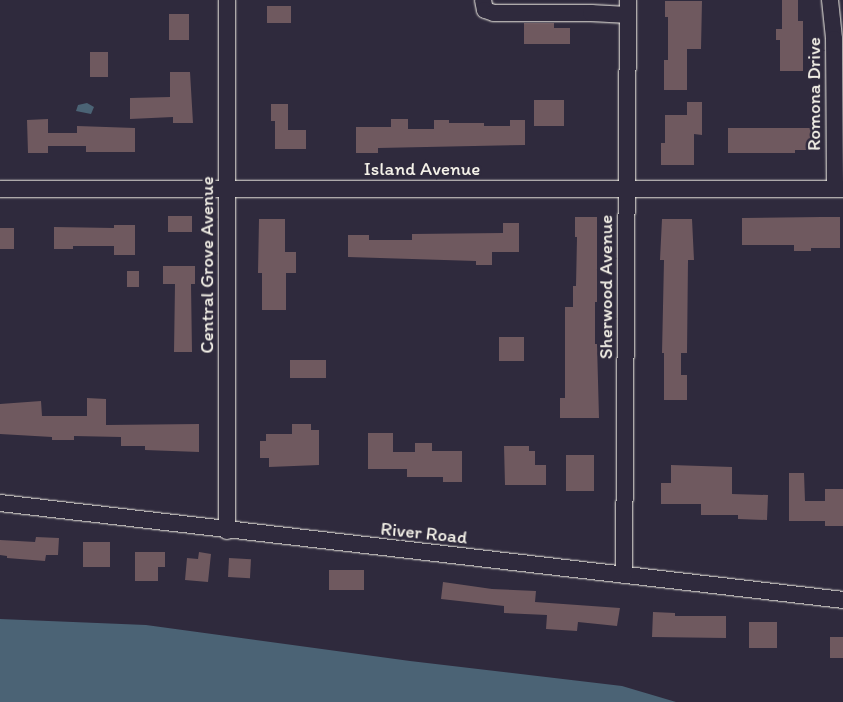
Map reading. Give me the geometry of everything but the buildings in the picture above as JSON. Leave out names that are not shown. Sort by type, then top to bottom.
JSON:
[{"type":"street","name":"Central Grove Avenue","points":[[227,0],[227,531]]},
{"type":"street","points":[[483,0],[485,10],[494,13],[627,4]]},
{"type":"street","name":"Romona Drive","points":[[830,0],[834,39],[839,189]]},
{"type":"street","name":"Sherwood Avenue","points":[[624,575],[627,4]]},
{"type":"street","name":"Island Avenue","points":[[0,189],[839,189]]},
{"type":"street","name":"River Road","points":[[0,503],[227,531],[843,600]]},
{"type":"water","points":[[87,103],[94,107],[91,114],[76,111],[78,105]]},
{"type":"water","points":[[0,619],[146,625],[410,661],[622,686],[676,702],[0,702]]}]
